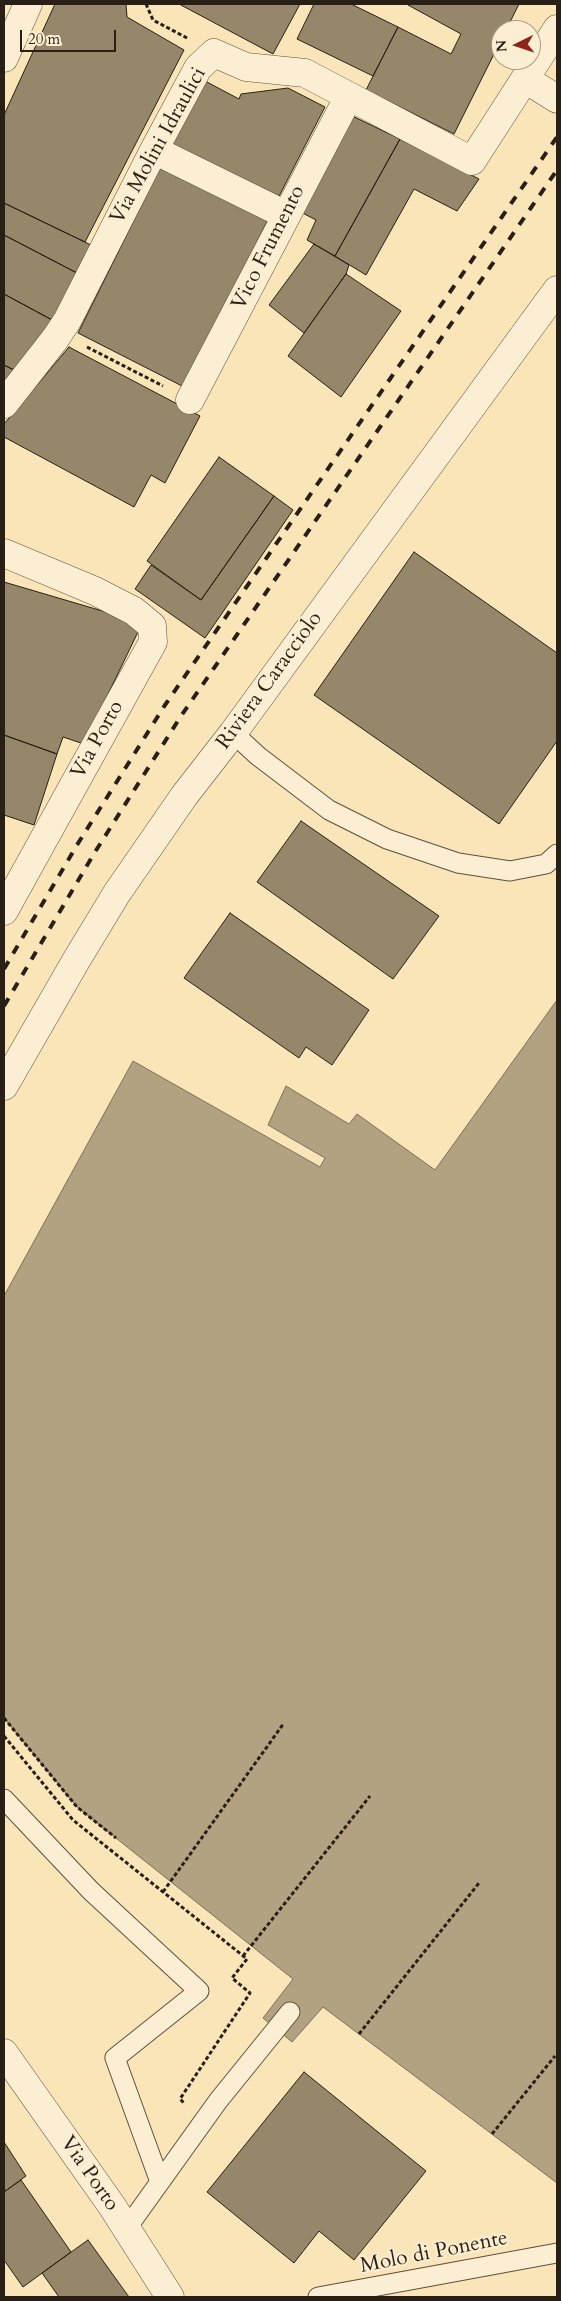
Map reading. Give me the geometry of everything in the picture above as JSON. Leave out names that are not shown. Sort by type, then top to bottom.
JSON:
[{"type":"street","points":[[4,58],[28,4]]},
{"type":"street","points":[[557,29],[525,79],[557,99]]},
{"type":"street","name":"Via Molini Idraulici","points":[[4,404],[56,339],[198,68],[214,53],[246,67],[305,73],[472,161],[525,79]]},
{"type":"street","name":"Vico Frumento","points":[[190,400],[349,96]]},
{"type":"street","points":[[154,150],[286,215]]},
{"type":"street","name":"Riviera Caracciolo","points":[[4,1086],[77,958],[117,893],[184,796],[233,733],[557,290]]},
{"type":"street","name":"Via Porto","points":[[4,553],[134,611],[152,626],[152,642],[4,912]]},
{"type":"street","name":"Via Porto","points":[[4,2053],[127,2228],[170,2297]]},
{"type":"lane","points":[[233,733],[258,756],[330,810],[387,839],[458,863],[510,871],[546,864],[557,854]]},
{"type":"lane","points":[[4,1799],[91,1891],[199,1991],[115,2058],[160,2182]]},
{"type":"lane","points":[[127,2228],[218,2101],[290,2012]]},
{"type":"lane","name":"Molo di Ponente","points":[[318,2297],[557,2253]]},
{"type":"path","points":[[146,4],[153,20],[177,33]]},
{"type":"path","points":[[84,345],[190,400]]},
{"type":"path","points":[[4,1718],[77,1807],[116,1838]]},
{"type":"path","points":[[163,1892],[284,1723]]},
{"type":"path","points":[[243,1956],[370,1796]]},
{"type":"path","points":[[359,2034],[479,1883]]},
{"type":"path","points":[[492,2134],[555,2056]]},
{"type":"shaded area","points":[[557,1000],[557,2183],[323,2007],[292,2042],[263,2018],[293,1979],[77,1807],[4,1718],[4,1296],[133,1061],[320,1167],[325,1158],[268,1125],[286,1086],[349,1124],[357,1114],[435,1170]]},
{"type":"building","points":[[55,4],[126,4],[127,17],[184,50],[85,242],[4,203],[4,115]]},
{"type":"building","points":[[179,4],[300,4],[273,54]]},
{"type":"building","points":[[314,4],[351,4],[398,27],[373,76],[297,39]]},
{"type":"building","points":[[519,4],[511,20],[491,20],[491,60],[454,134],[366,90],[398,27],[451,54],[461,34],[408,5]]},
{"type":"building","points":[[205,81],[239,99],[241,94],[288,88],[325,107],[275,204],[170,148]]},
{"type":"building","points":[[344,112],[400,139],[335,256],[307,240],[316,220],[293,208]]},
{"type":"building","points":[[400,139],[479,179],[457,211],[414,189],[366,275],[335,256]]},
{"type":"building","points":[[161,166],[268,220],[184,387],[78,333]]},
{"type":"building","points":[[4,203],[91,245],[77,273],[4,235]]},
{"type":"building","points":[[4,235],[77,273],[54,321],[4,294]]},
{"type":"building","points":[[314,244],[349,265],[346,274],[304,333],[269,305]]},
{"type":"building","points":[[346,274],[401,311],[341,397],[288,356]]},
{"type":"building","points":[[4,294],[54,321],[18,372],[4,365]]},
{"type":"building","points":[[69,347],[200,416],[165,483],[151,475],[134,507],[4,437],[4,424]]},
{"type":"building","points":[[4,365],[18,372],[4,390]]},
{"type":"building","points":[[219,457],[274,496],[201,600],[147,561]]},
{"type":"building","points":[[274,496],[293,510],[205,638],[135,589],[151,565],[201,600]]},
{"type":"building","points":[[414,552],[557,653],[557,741],[499,824],[314,695]]},
{"type":"building","points":[[4,582],[133,620],[138,632],[84,744],[63,737],[57,754],[4,735]]},
{"type":"building","points":[[4,735],[57,754],[34,825],[4,815]]},
{"type":"building","points":[[301,821],[439,916],[393,979],[257,882]]},
{"type":"building","points":[[230,913],[369,1010],[332,1065],[306,1047],[299,1058],[184,978]]},
{"type":"building","points":[[304,2072],[426,2171],[354,2260],[319,2231],[294,2263],[207,2192]]},
{"type":"building","points":[[4,2142],[26,2176],[4,2192]]},
{"type":"building","points":[[21,2180],[71,2252],[23,2287],[4,2260],[4,2192]]},
{"type":"building","points":[[88,2240],[129,2297],[59,2297],[42,2273]]},
{"type":"railway","points":[[4,969],[77,845],[165,705],[557,137]]},
{"type":"railway","points":[[4,1006],[95,852],[181,716],[557,170]]}]
